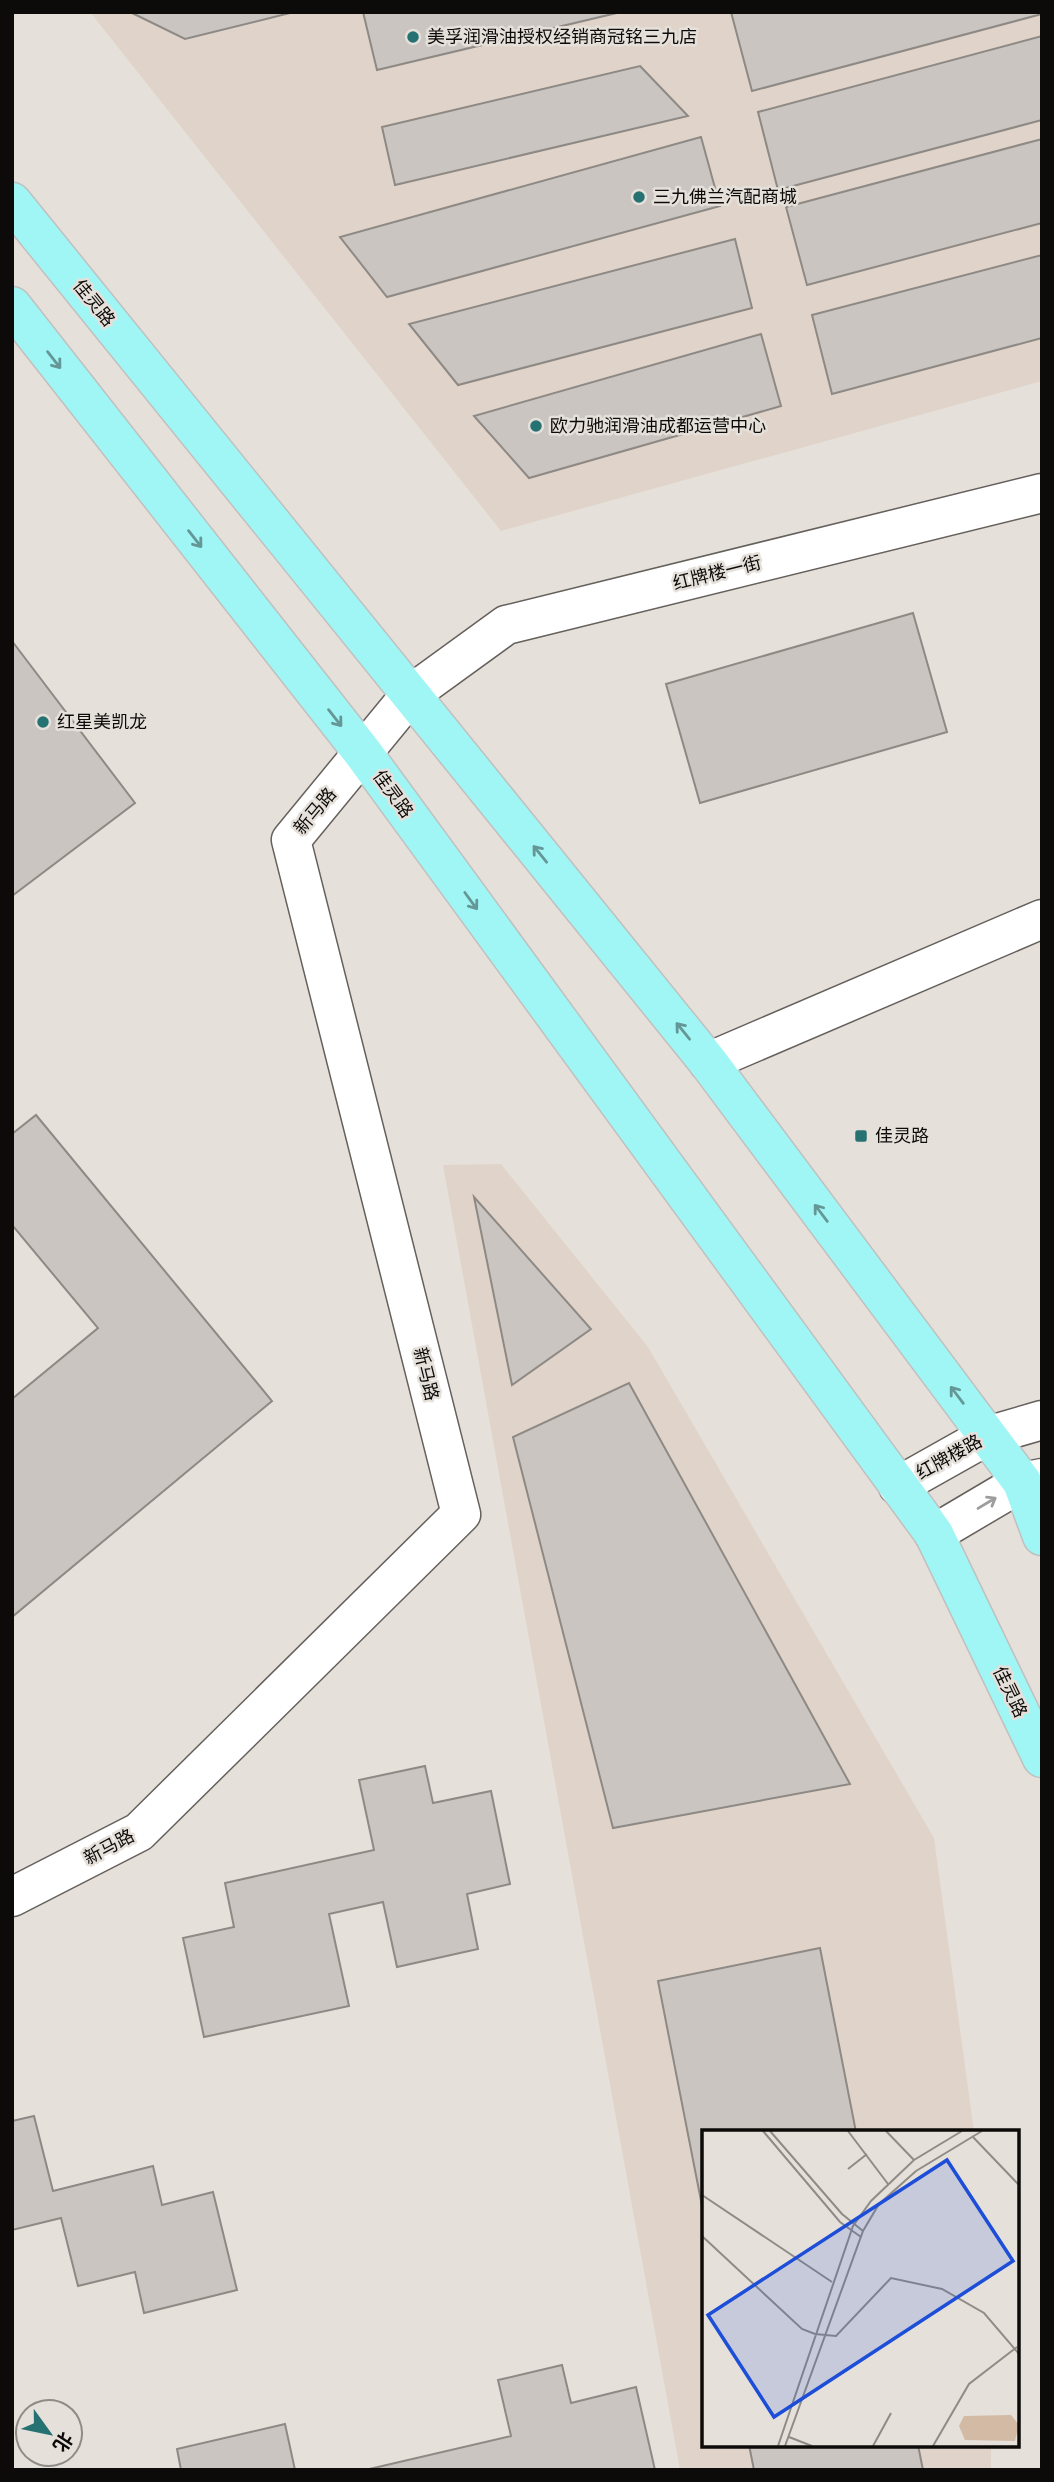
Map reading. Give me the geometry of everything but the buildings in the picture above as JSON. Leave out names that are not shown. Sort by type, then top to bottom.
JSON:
[{"type":"main road","name":"佳灵路","points":[[12,202],[708,1062],[987,1436],[1032,1480],[1042,1536]]},
{"type":"main road","name":"佳灵路","points":[[12,306],[363,753],[934,1534],[1042,1758]]},
{"type":"street","name":"红牌楼一街","points":[[411,694],[506,625],[1042,492]]},
{"type":"street","name":"新马路","points":[[12,1898],[139,1832],[461,1514],[291,840],[411,694]]},
{"type":"street","points":[[708,1062],[1042,919]]},
{"type":"street","name":"红牌楼路","points":[[898,1486],[987,1436],[1042,1420]]},
{"type":"street","points":[[934,1534],[1032,1480]]},
{"type":"shaded area","name":"三九佛兰汽配商城","points":[[90,12],[1042,12],[1042,381],[501,531]]},
{"type":"shaded area","points":[[501,1164],[648,1347],[934,1838],[974,2130],[702,2130],[702,2447],[991,2447],[991,2470],[680,2470],[443,1165]]},
{"type":"place","name":"美孚润滑油授权经销商冠铭三九店","points":[[413,37]]},
{"type":"place","name":"三九佛兰汽配商城","points":[[639,197]]},
{"type":"place","name":"欧力驰润滑油成都运营中心","points":[[536,426]]},
{"type":"place","name":"红星美凯龙","points":[[43,722]]},
{"type":"place","name":"佳灵路","points":[[861,1136]]}]
